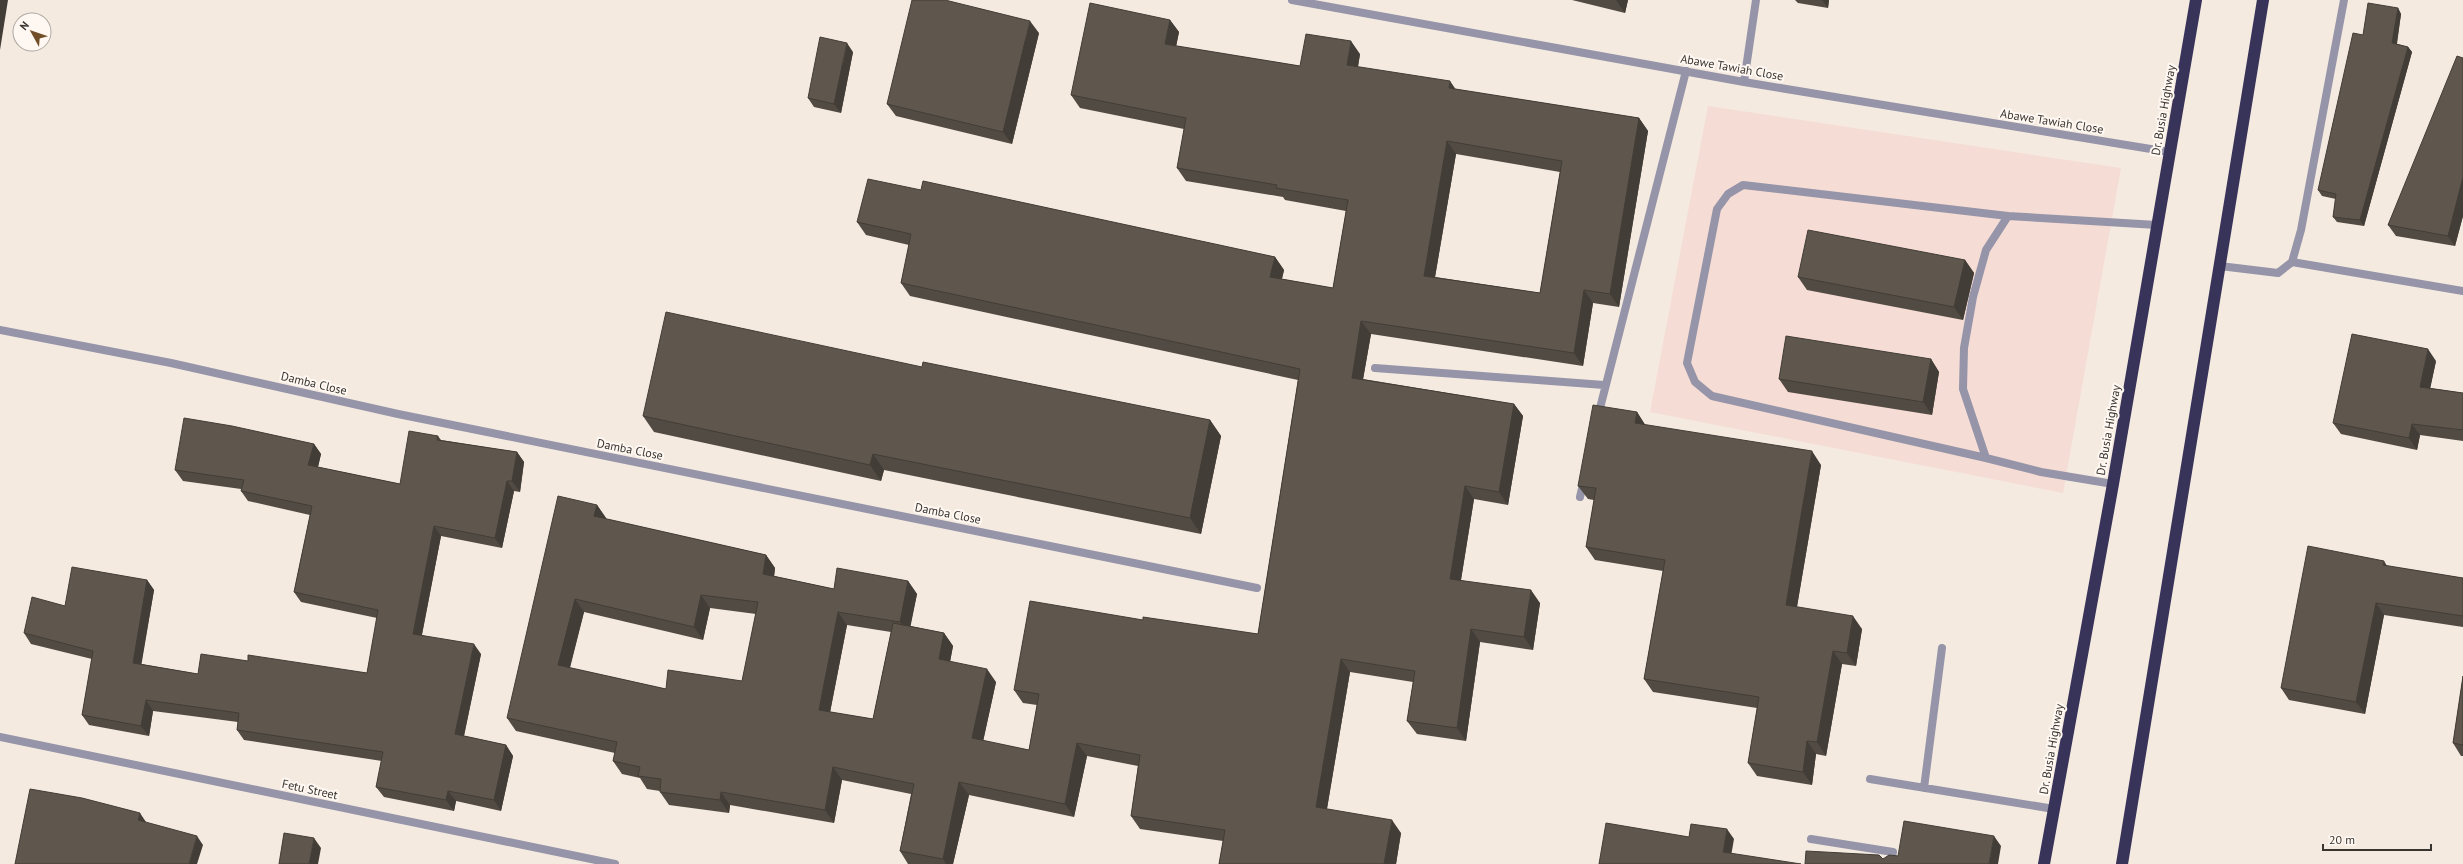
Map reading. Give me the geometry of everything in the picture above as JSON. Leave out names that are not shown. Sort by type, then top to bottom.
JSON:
[{"type":"highway","name":"Dr. Busia Highway","points":[[2044,864],[2113,484],[2196,0]]},
{"type":"highway","points":[[2122,864],[2263,0]]},
{"type":"street","name":"Abawe Tawiah Close","points":[[1292,0],[1318,2],[1686,72],[2169,152]]},
{"type":"street","points":[[1744,82],[1756,0]]},
{"type":"street","points":[[2220,266],[2278,273],[2292,262],[2301,230],[2344,0]]},
{"type":"street","points":[[1596,422],[1604,385],[1686,72]]},
{"type":"street","points":[[2113,484],[2041,472],[1986,458],[1712,396],[1695,382],[1687,363],[1717,209],[1728,194],[1743,185],[2008,216],[2157,225]]},
{"type":"street","points":[[1986,458],[1963,389],[1964,348],[1973,297],[1986,250],[2008,216]]},
{"type":"street","points":[[2292,262],[2463,291]]},
{"type":"street","name":"Damba Close","points":[[0,330],[171,363],[398,414],[1257,588]]},
{"type":"street","points":[[1375,368],[1604,385]]},
{"type":"street","points":[[1580,497],[1585,475]]},
{"type":"street","points":[[1924,788],[1942,648]]},
{"type":"street","name":"Fetu Street","points":[[0,737],[616,864]]},
{"type":"street","points":[[1870,779],[2054,809]]},
{"type":"street","points":[[1811,839],[1893,852],[1891,864]]},
{"type":"shaded area","points":[[1708,106],[2121,168],[2063,493],[1650,412]]},
{"type":"building","points":[[912,0],[945,0],[1030,21],[1003,132],[887,104]]},
{"type":"building","points":[[1090,3],[1170,20],[1165,44],[1300,66],[1306,34],[1351,41],[1347,65],[1450,81],[1449,88],[1639,118],[1610,294],[1584,290],[1574,353],[1361,321],[1352,378],[1514,404],[1499,492],[1465,486],[1450,579],[1531,590],[1524,637],[1471,629],[1457,728],[1407,721],[1415,671],[1341,659],[1316,807],[1392,820],[1384,864],[1219,864],[1225,830],[1131,816],[1140,755],[1077,743],[1065,804],[959,782],[943,859],[900,851],[914,784],[833,767],[825,810],[721,792],[720,800],[660,792],[661,779],[638,776],[640,767],[613,761],[617,742],[507,718],[558,496],[597,505],[594,516],[766,555],[763,574],[834,589],[837,568],[908,581],[900,622],[838,612],[819,710],[873,719],[893,623],[944,633],[939,659],[987,669],[972,738],[1029,750],[1039,694],[1014,690],[1030,601],[1143,620],[1143,617],[1258,634],[1300,369],[901,283],[911,234],[857,222],[868,179],[921,190],[923,181],[1275,257],[1270,277],[1333,288],[1348,200],[1276,188],[1277,185],[1177,168],[1186,118],[1071,95]],"holes":[[[1447,141],[1562,161],[1540,293],[1424,276]],[[701,595],[758,602],[742,681],[668,670],[666,689],[558,665],[575,599],[694,627]]]},
{"type":"building","points":[[2368,3],[2398,8],[2392,43],[2408,47],[2360,220],[2333,217],[2336,194],[2318,190],[2353,33],[2363,35]]},
{"type":"building","points":[[820,37],[847,43],[834,104],[808,98]]},
{"type":"building","points":[[2457,56],[2463,58],[2463,177],[2448,236],[2388,225]]},
{"type":"building","points":[[1808,230],[1965,260],[1954,307],[1798,277]]},
{"type":"building","points":[[666,312],[922,367],[923,362],[1210,420],[1190,518],[873,454],[870,465],[643,416]]},
{"type":"building","points":[[2352,334],[2428,349],[2420,387],[2463,393],[2463,430],[2412,424],[2409,438],[2333,423]]},
{"type":"building","points":[[1786,336],[1931,359],[1923,402],[1779,379]]},
{"type":"building","points":[[1593,405],[1637,412],[1635,423],[1812,451],[1786,605],[1853,616],[1847,653],[1833,651],[1817,742],[1807,741],[1803,772],[1748,763],[1759,697],[1644,679],[1665,560],[1586,547],[1596,488],[1578,486]]},
{"type":"building","points":[[184,418],[232,426],[314,444],[308,465],[400,484],[409,431],[438,436],[437,440],[517,452],[512,481],[507,481],[495,538],[434,526],[413,634],[474,644],[455,734],[506,745],[494,800],[448,791],[446,800],[376,787],[383,752],[237,730],[239,713],[146,700],[141,726],[82,715],[93,651],[24,633],[32,597],[65,606],[72,567],[147,580],[133,663],[198,674],[201,654],[248,661],[248,655],[367,673],[378,610],[294,592],[312,506],[241,491],[244,480],[175,470]]},
{"type":"building","points":[[2308,546],[2384,561],[2383,565],[2463,578],[2463,616],[2376,603],[2356,702],[2281,688]]},
{"type":"building","points":[[2463,676],[2463,745],[2453,743]]},
{"type":"building","points":[[30,789],[82,798],[140,813],[138,820],[197,836],[189,864],[15,864]]},
{"type":"building","points":[[1904,821],[1994,836],[1989,864],[1805,864],[1806,851],[1879,855],[1883,859],[1889,855],[1898,856]]},
{"type":"building","points":[[1606,823],[1689,837],[1691,824],[1727,829],[1723,852],[1801,864],[1599,864]]},
{"type":"building","points":[[284,833],[314,838],[309,864],[279,864]]}]
